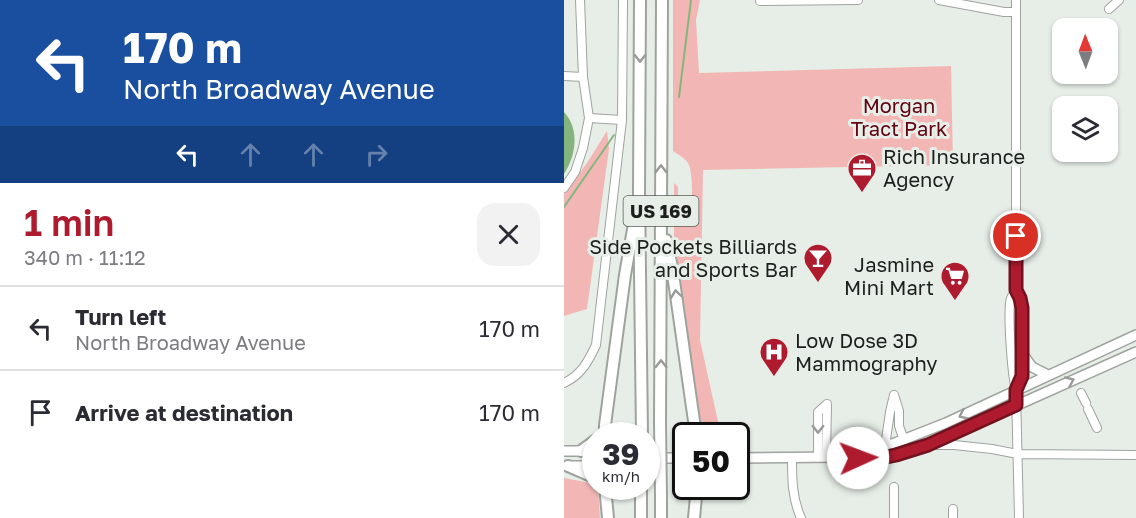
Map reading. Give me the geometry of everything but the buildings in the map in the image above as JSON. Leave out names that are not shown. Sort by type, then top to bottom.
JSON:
[{"type":"highway","name":"US 169","points":[[640,0],[639,191],[642,422]]},
{"type":"highway","name":"US 169","points":[[661,518],[662,0]]},
{"type":"highway","points":[[604,422],[639,191]]},
{"type":"highway","points":[[661,223],[672,267],[694,422]]},
{"type":"highway","points":[[566,466],[582,472]]},
{"type":"highway","points":[[606,500],[608,518]]},
{"type":"highway","points":[[641,500],[641,518]]},
{"type":"highway","points":[[694,518],[696,500]]},
{"type":"main road","points":[[750,458],[843,456],[904,441],[1136,335]]},
{"type":"main road","points":[[1021,352],[1032,367],[1048,375]]},
{"type":"main road","points":[[843,456],[877,459],[928,445],[1136,352]]},
{"type":"main road","points":[[564,451],[581,451]]},
{"type":"main road","points":[[566,466],[582,466]]},
{"type":"street","points":[[564,188],[574,172],[583,147],[589,118],[583,77],[580,0]]},
{"type":"street","points":[[564,383],[579,374],[586,366],[596,345],[622,120],[623,0]]},
{"type":"street","points":[[760,1],[858,0]]},
{"type":"street","points":[[939,0],[1004,12],[1016,12]]},
{"type":"street","points":[[1016,0],[1016,290],[1022,308],[1022,376],[1016,390]]},
{"type":"street","points":[[1109,9],[1119,0]]},
{"type":"street","points":[[564,76],[583,77]]},
{"type":"street","points":[[589,118],[622,120]]},
{"type":"street","points":[[1016,290],[1011,299],[1010,318],[1013,379],[1016,390],[1019,518]]},
{"type":"street","points":[[1081,393],[1097,428]]},
{"type":"street","points":[[885,446],[894,395],[904,441]]},
{"type":"street","points":[[827,404],[822,458],[818,412],[827,404]]},
{"type":"street","points":[[928,445],[973,447],[1018,454],[1136,455]]},
{"type":"street","points":[[792,458],[792,490],[801,518]]},
{"type":"street","points":[[894,487],[894,518]]},
{"type":"green space","name":"Morgan Tract Park","points":[[673,0],[700,0],[696,20],[699,73],[951,66],[953,165],[703,170],[700,340],[718,422],[701,422],[674,241],[674,183],[678,187],[680,223],[687,224],[691,212],[691,175],[688,163],[673,151]]},
{"type":"green space","points":[[607,131],[609,149],[587,309],[564,316],[564,193],[587,163]]},
{"type":"green space","points":[[564,478],[582,481],[582,500],[599,500],[600,518],[564,518]]},
{"type":"shaded area","points":[[564,112],[572,126],[574,143],[571,159],[564,174]]},
{"type":"waterway","points":[[679,97],[691,0]]},
{"type":"waterway","points":[[564,207],[614,135]]},
{"type":"place","name":"Rich Insurance Agency","points":[[862,194]]},
{"type":"place","name":"Side Pockets Billiards and Sports Bar","points":[[818,284]]},
{"type":"place","name":"Jasmine Mini Mart","points":[[955,302]]},
{"type":"place","name":"Low Dose 3D Mammography","points":[[774,378]]},
{"type":"route","points":[[858,458],[877,459],[928,445],[1016,405],[1016,390],[1022,376],[1022,308],[1016,290],[1016,236]]}]
